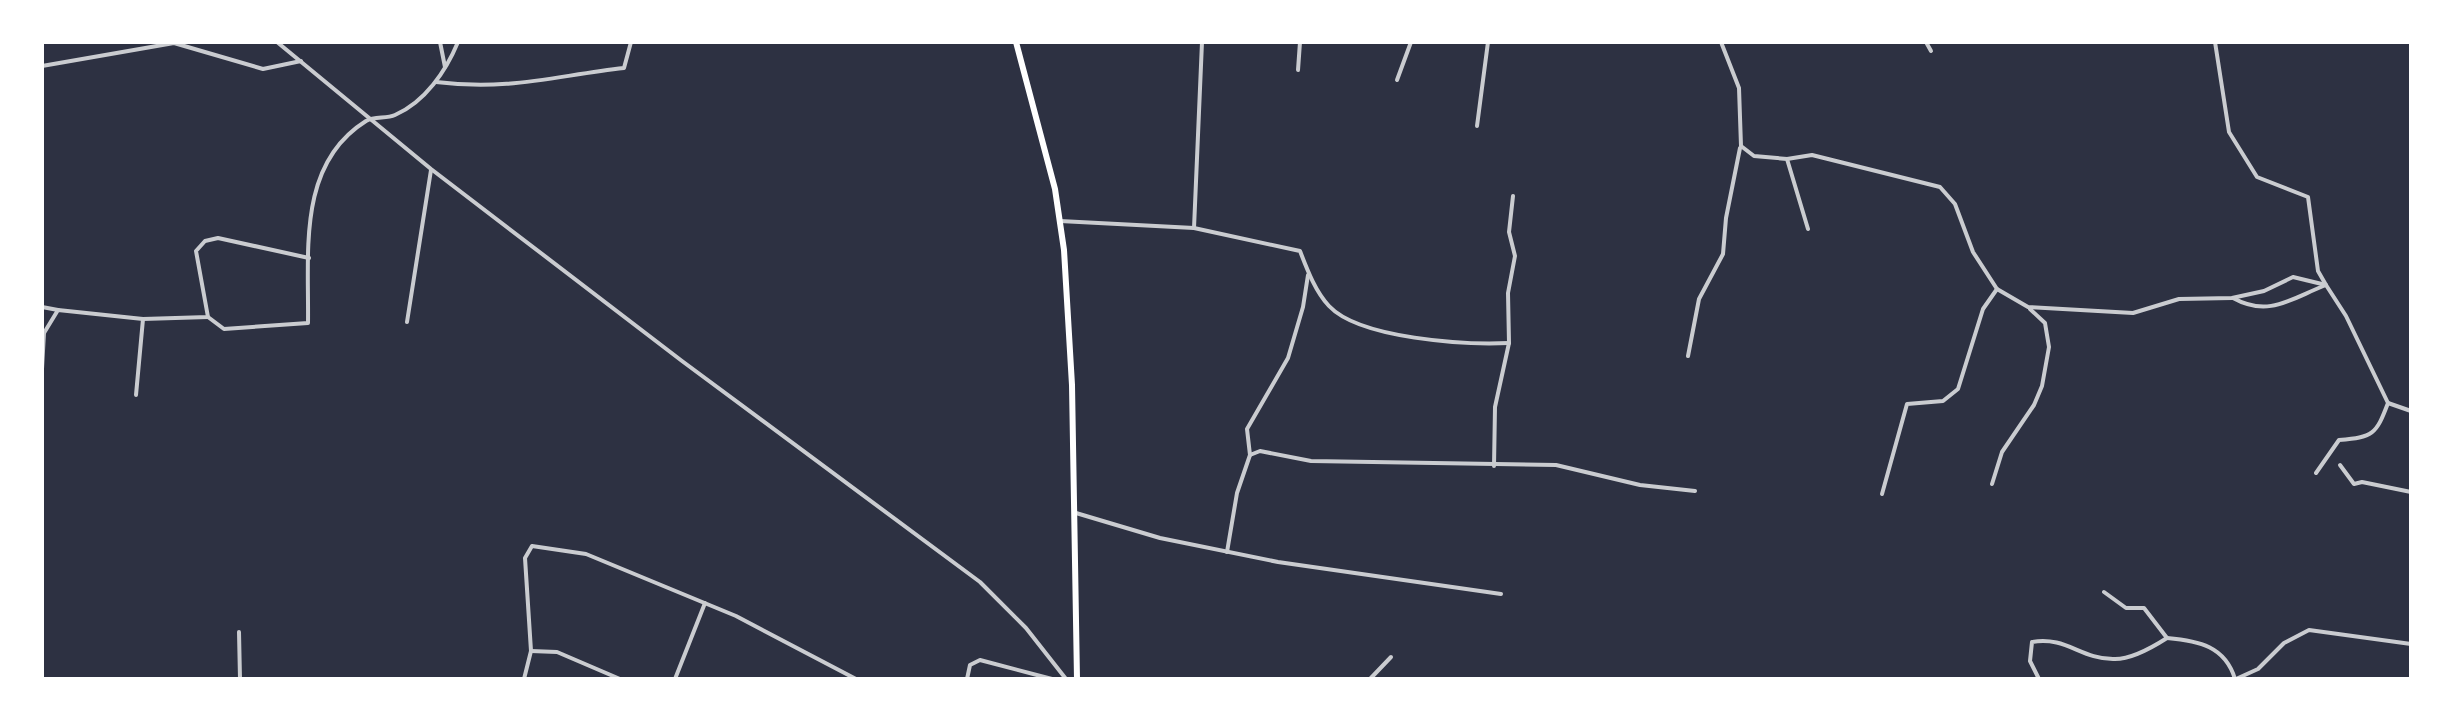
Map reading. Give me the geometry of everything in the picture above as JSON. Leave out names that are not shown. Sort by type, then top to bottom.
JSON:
[{"type":"main road","points":[[1016,42],[1055,189],[1069,311],[1077,679]]},
{"type":"street","points":[[277,42],[431,169],[682,361],[980,582],[1026,628],[1066,679]]},
{"type":"street","points":[[440,42],[445,70]]},
{"type":"street","points":[[42,307],[143,319],[208,317],[224,329],[308,323],[310,209],[319,181],[338,143],[370,118],[388,118],[400,113],[445,70],[458,42]]},
{"type":"street","points":[[435,82],[482,88],[624,68],[631,42]]},
{"type":"street","points":[[1194,228],[1202,42]]},
{"type":"street","points":[[1298,70],[1300,42]]},
{"type":"street","points":[[1397,80],[1411,42]]},
{"type":"street","points":[[1477,126],[1488,42]]},
{"type":"street","points":[[1688,356],[1699,299],[1723,254],[1726,218],[1741,146],[1739,88],[1721,42]]},
{"type":"street","points":[[1926,42],[1931,51]]},
{"type":"street","points":[[2215,42],[2229,132],[2257,177],[2308,197],[2318,271],[2353,328],[2388,403],[2379,428],[2371,436],[2339,440],[2316,473]]},
{"type":"street","points":[[43,66],[174,43],[263,69],[301,61]]},
{"type":"street","points":[[42,55],[42,91]]},
{"type":"street","points":[[1741,146],[1754,156],[1787,159],[1812,155],[1940,187],[1955,204],[1973,252],[1997,289],[2028,307],[2045,323],[2049,347],[2042,386],[2034,405],[2002,452],[1992,484]]},
{"type":"street","points":[[1787,159],[1792,166],[1808,229]]},
{"type":"street","points":[[407,322],[431,169]]},
{"type":"street","points":[[1494,466],[1495,407],[1509,343],[1508,293],[1515,256],[1509,232],[1513,196]]},
{"type":"street","points":[[1060,221],[1194,228],[1300,251],[1308,272],[1329,306],[1361,322],[1403,336],[1463,345],[1509,343]]},
{"type":"street","points":[[208,317],[196,251],[205,241],[218,238],[309,258]]},
{"type":"street","points":[[1227,552],[1237,493],[1250,455],[1247,429],[1288,358],[1303,307],[1308,272]]},
{"type":"street","points":[[2028,307],[2133,313],[2179,299],[2232,298],[2264,291],[2293,277],[2326,285]]},
{"type":"street","points":[[2232,298],[2248,307],[2268,309],[2326,285]]},
{"type":"street","points":[[1882,494],[1907,404],[1943,401],[1958,389],[1983,309],[1997,289]]},
{"type":"street","points":[[42,369],[44,333],[58,310]]},
{"type":"street","points":[[136,395],[143,319]]},
{"type":"street","points":[[2388,403],[2411,411]]},
{"type":"street","points":[[1250,455],[1260,451],[1311,461],[1379,459],[1494,466],[1556,465],[1640,485],[1695,491]]},
{"type":"street","points":[[2340,465],[2354,484],[2362,482],[2411,492]]},
{"type":"street","points":[[1073,512],[1160,538],[1227,552],[1501,594]]},
{"type":"street","points":[[524,679],[531,651],[525,558],[532,546],[586,554],[705,603],[856,679]]},
{"type":"street","points":[[2104,592],[2126,608],[2144,608],[2167,638]]},
{"type":"street","points":[[675,679],[705,603]]},
{"type":"street","points":[[2039,679],[2030,661],[2032,642],[2050,639],[2090,655],[2115,660],[2167,638],[2189,640],[2219,652],[2230,661],[2236,679],[2258,669],[2284,643],[2309,630],[2411,644]]},
{"type":"street","points":[[239,632],[240,679]]},
{"type":"street","points":[[531,651],[557,652],[620,679]]},
{"type":"street","points":[[1370,679],[1391,657]]},
{"type":"street","points":[[967,679],[970,665],[980,660],[1052,679]]},
{"type":"street","points":[[1277,679],[1331,679]]}]
